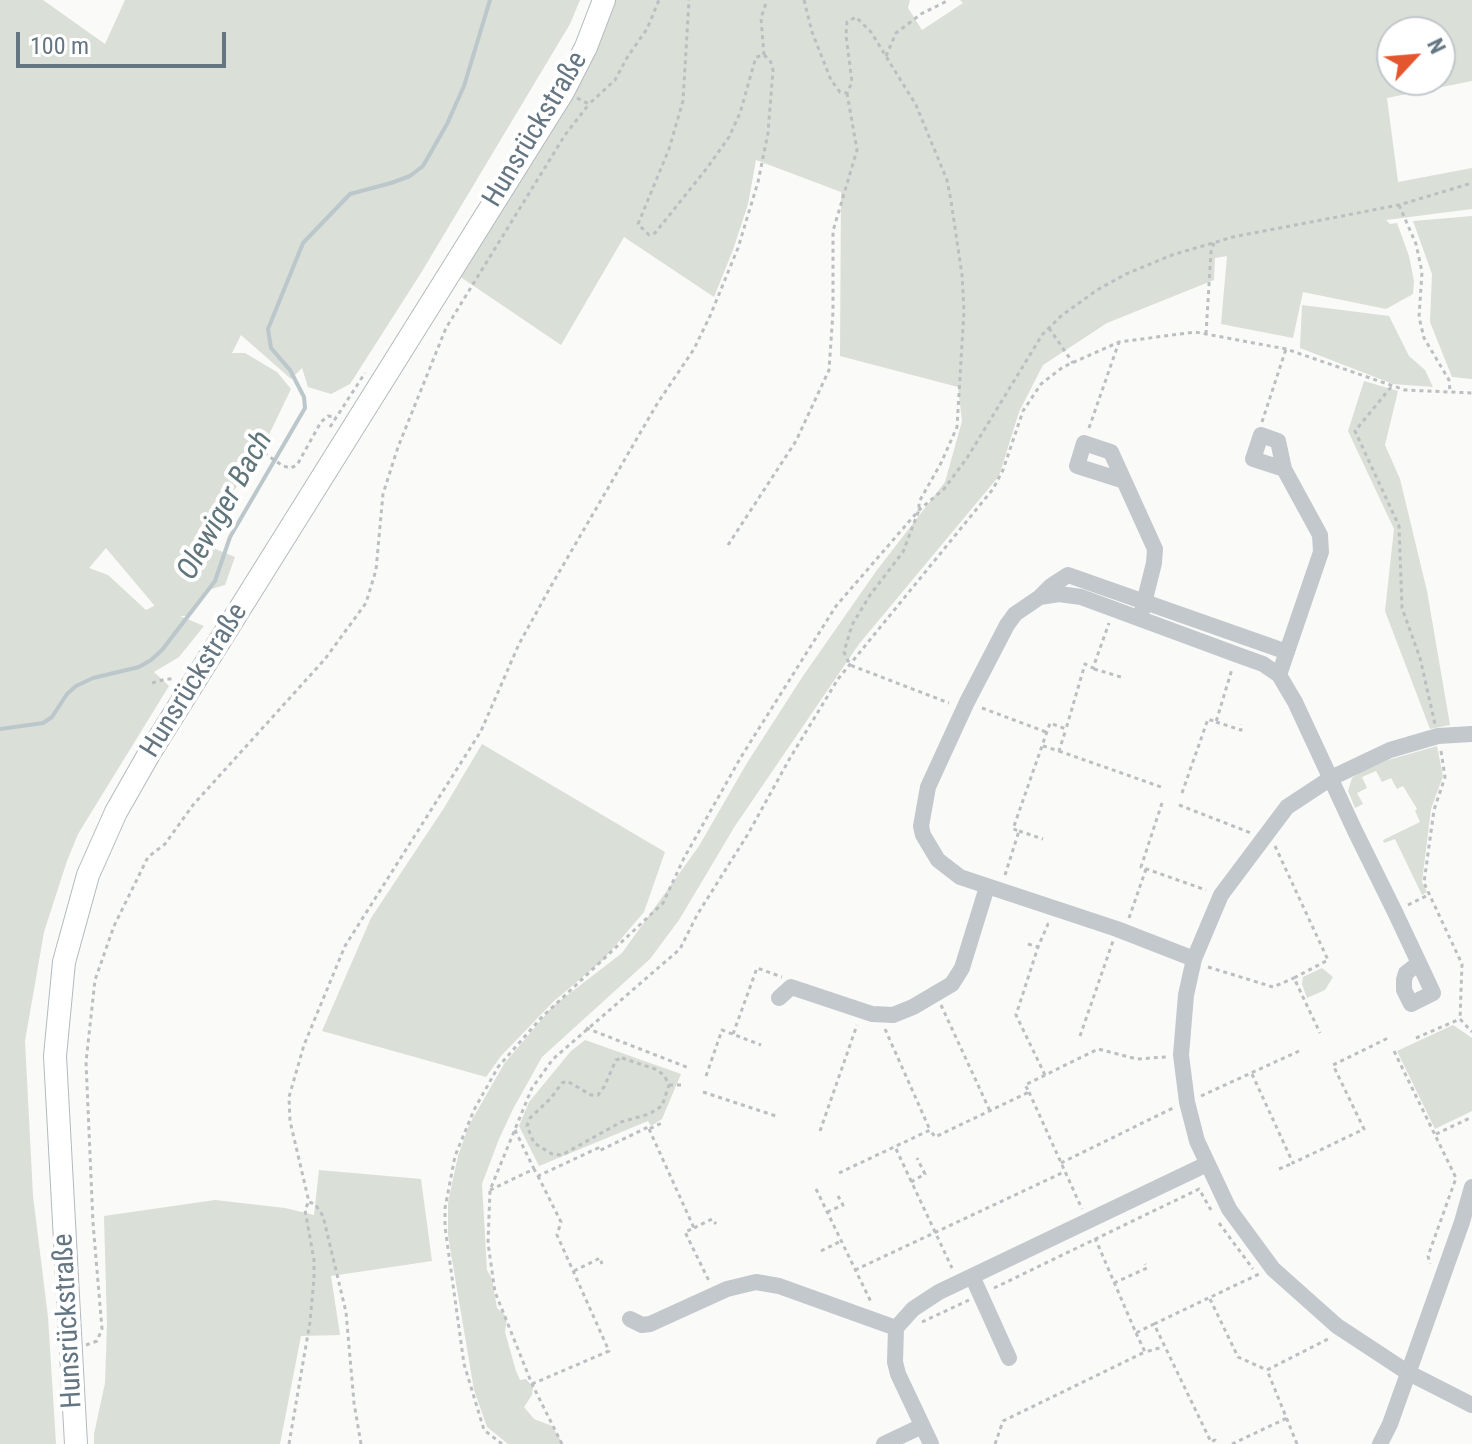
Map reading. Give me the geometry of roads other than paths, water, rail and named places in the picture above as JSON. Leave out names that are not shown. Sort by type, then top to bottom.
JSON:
[{"type":"main road","name":"Hunsrückstraße","points":[[76,1444],[55,1056],[64,962],[79,902],[111,822],[149,754],[345,421],[563,92],[586,47],[604,0]]},
{"type":"street","points":[[1279,675],[1321,552],[1320,535],[1284,469],[1278,441],[1261,435],[1253,459],[1284,469]]},
{"type":"street","points":[[1121,480],[1077,466],[1084,443],[1111,452],[1121,480],[1155,549],[1140,619]]},
{"type":"street","points":[[1194,959],[960,877],[938,860],[927,843],[921,826],[928,787],[1007,625],[1015,614],[1068,575],[1287,652]]},
{"type":"street","points":[[1040,597],[1074,595],[1263,664],[1279,675],[1295,702],[1419,963]]},
{"type":"street","points":[[1472,734],[1438,736],[1390,750],[1331,778],[1287,807],[1221,895],[1194,959],[1186,995],[1181,1055],[1187,1102],[1197,1141],[1229,1209],[1265,1272],[1337,1326],[1407,1372],[1472,1405]]},
{"type":"street","points":[[779,998],[791,987],[870,1014],[903,1012],[952,984],[962,968],[993,888]]},
{"type":"street","points":[[931,1444],[895,1362],[901,1323],[925,1300],[1207,1164]]},
{"type":"street","points":[[1380,1444],[1390,1424],[1472,1187]]},
{"type":"street","points":[[965,1280],[980,1295],[1009,1358]]},
{"type":"street","points":[[630,1319],[642,1325],[650,1324],[745,1283],[766,1283],[874,1319],[901,1323]]},
{"type":"street","points":[[884,1444],[922,1426]]},
{"type":"waterway","name":"Olewiger Bach","points":[[0,729],[43,723],[52,717],[76,686],[93,678],[139,667],[151,660],[215,581],[230,537],[305,408],[304,397],[290,370],[271,348],[268,329],[303,243],[350,194],[410,176],[423,166],[464,86],[490,0]]}]
